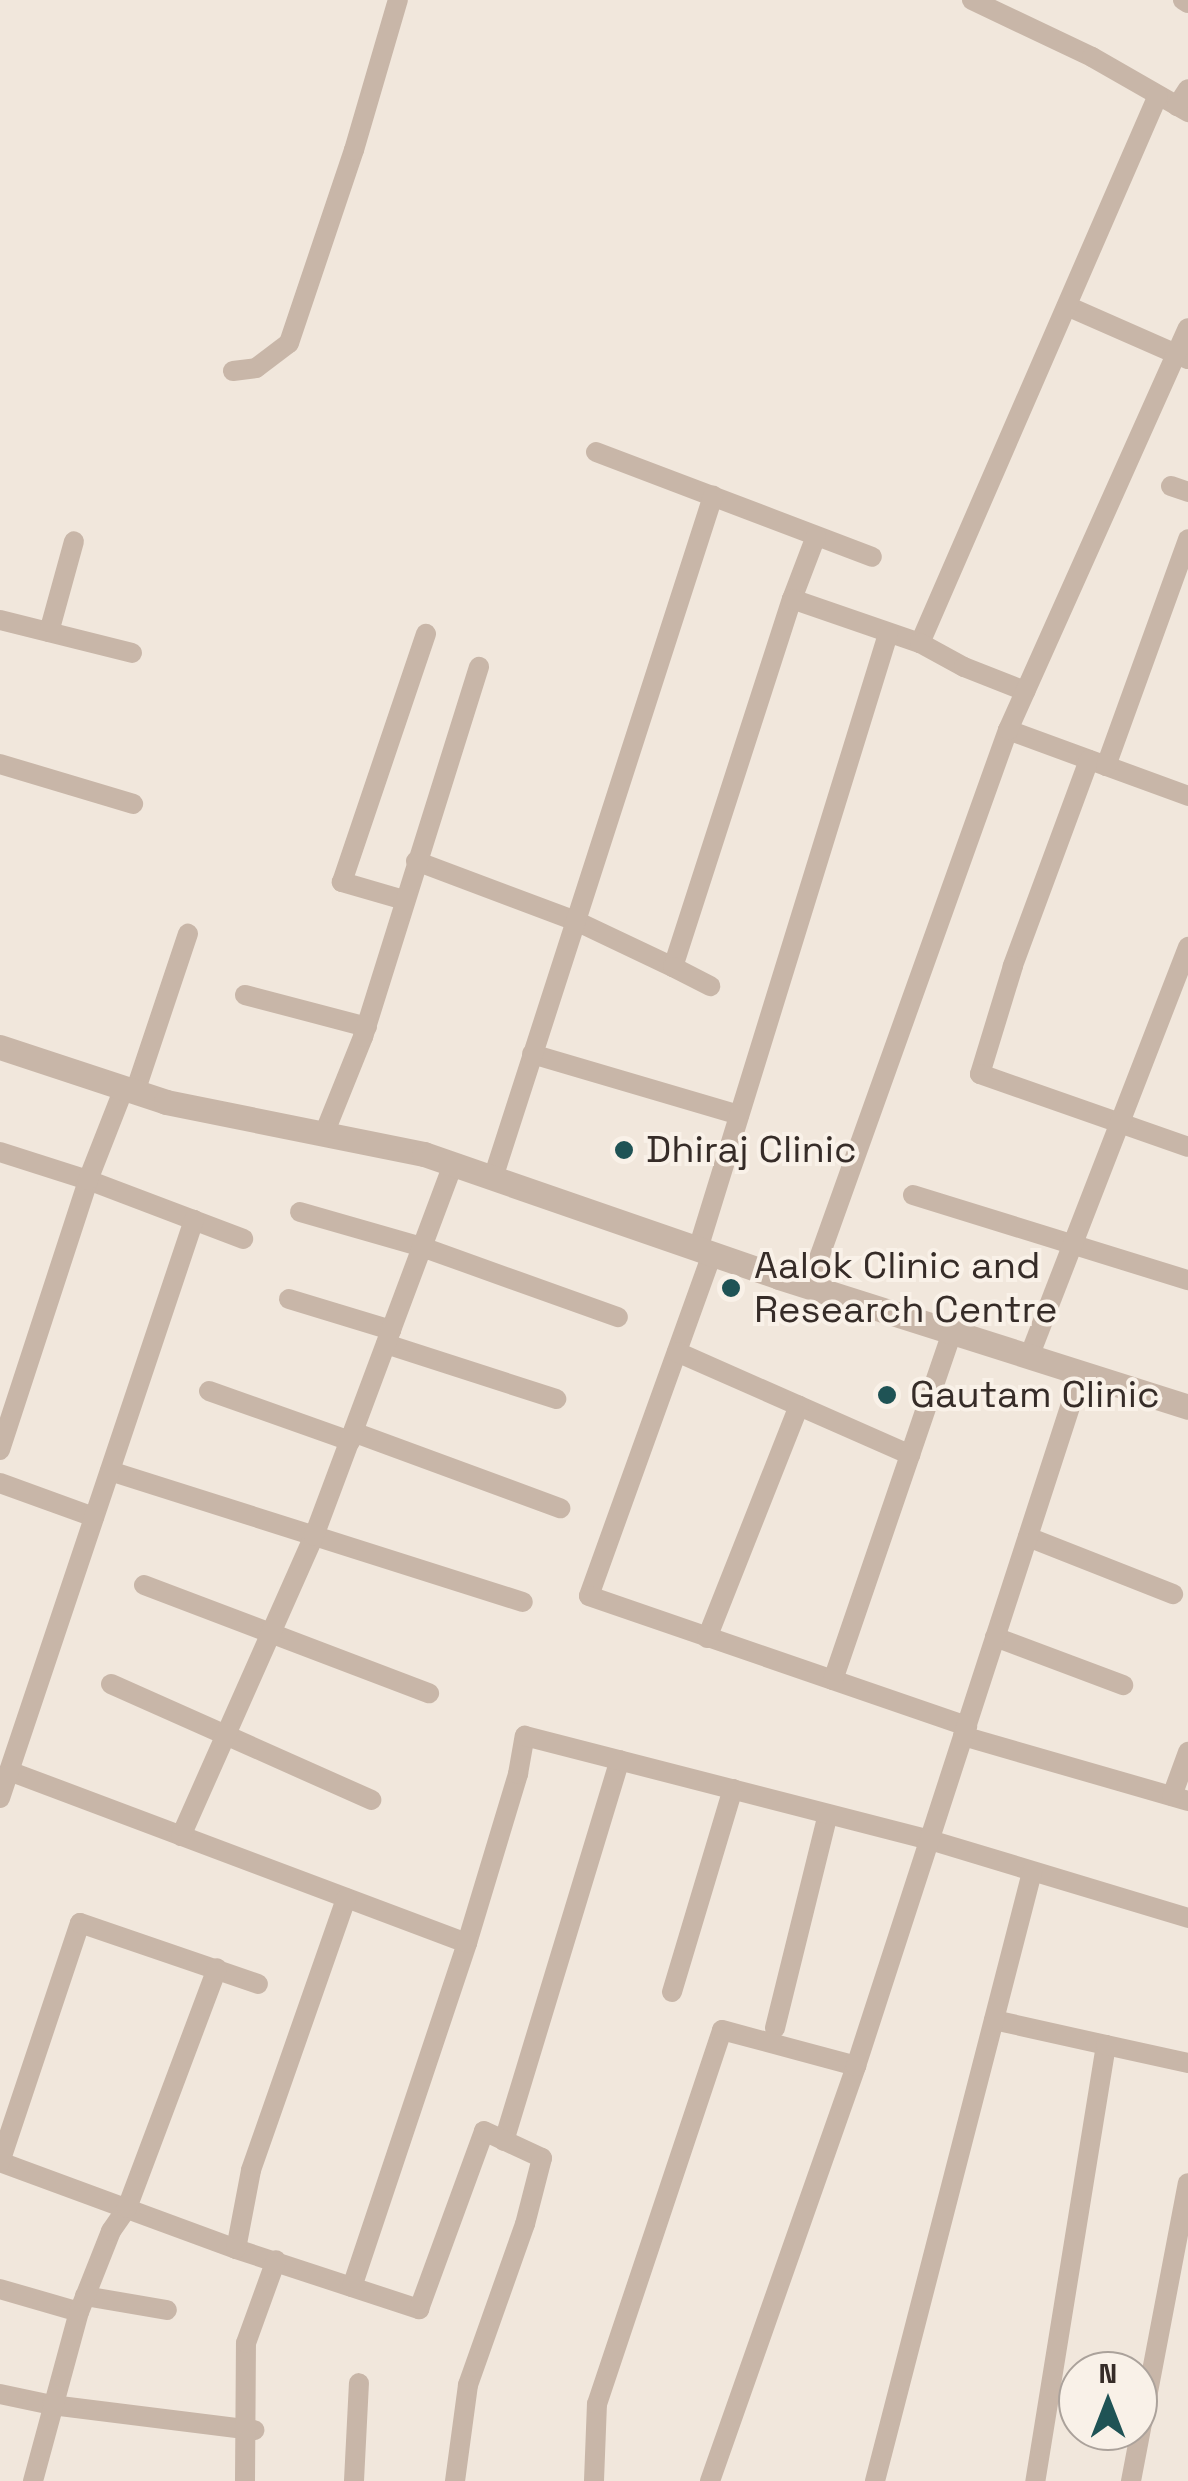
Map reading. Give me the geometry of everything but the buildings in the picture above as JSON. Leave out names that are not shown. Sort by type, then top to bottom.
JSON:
[{"type":"street","points":[[233,371],[256,368],[278,356],[290,343],[354,150],[398,0]]},
{"type":"street","points":[[972,0],[1002,6],[1158,95],[1184,103]]},
{"type":"street","points":[[920,642],[1158,95]]},
{"type":"street","points":[[1066,306],[1183,357]]},
{"type":"street","points":[[808,1286],[1008,730],[1183,357],[1188,328]]},
{"type":"street","points":[[596,452],[872,557]]},
{"type":"street","points":[[493,1178],[713,496]]},
{"type":"street","points":[[673,967],[816,536]]},
{"type":"street","points":[[1188,539],[1013,966],[980,1074],[1188,1147]]},
{"type":"street","points":[[49,632],[74,540]]},
{"type":"street","points":[[792,600],[920,642],[964,666],[1025,690]]},
{"type":"street","points":[[0,620],[132,653]]},
{"type":"street","points":[[404,900],[342,882],[426,634]]},
{"type":"street","points":[[888,634],[739,1116],[677,1352],[590,1596],[833,1680],[965,1731],[1180,1798],[1188,1752]]},
{"type":"street","points":[[324,1134],[366,1027],[479,667]]},
{"type":"street","points":[[1008,730],[1188,796]]},
{"type":"street","points":[[0,764],[133,804]]},
{"type":"street","points":[[416,861],[576,920],[710,986]]},
{"type":"street","points":[[0,1450],[88,1180],[130,1090],[188,934]]},
{"type":"street","points":[[1028,1357],[1071,1244],[1179,999],[1188,947]]},
{"type":"street","points":[[245,995],[366,1027]]},
{"type":"street","points":[[0,1047],[130,1090],[453,1164],[808,1286],[1188,1407]]},
{"type":"street","points":[[532,1054],[739,1116]]},
{"type":"street","points":[[0,1152],[88,1180],[244,1239]]},
{"type":"street","points":[[181,1836],[314,1536],[453,1164]]},
{"type":"street","points":[[913,1195],[1188,1280]]},
{"type":"street","points":[[300,1212],[422,1247],[618,1316]]},
{"type":"street","points":[[0,1798],[194,1220]]},
{"type":"street","points":[[289,1299],[556,1399]]},
{"type":"street","points":[[833,1680],[952,1332]]},
{"type":"street","points":[[677,1352],[910,1456]]},
{"type":"street","points":[[710,2481],[856,2066],[1081,1373]]},
{"type":"street","points":[[208,1391],[560,1508]]},
{"type":"street","points":[[707,1638],[798,1406]]},
{"type":"street","points":[[110,1471],[523,1602]]},
{"type":"street","points":[[0,1482],[94,1517]]},
{"type":"street","points":[[1028,1537],[1173,1594]]},
{"type":"street","points":[[144,1585],[428,1693]]},
{"type":"street","points":[[996,1637],[1123,1685]]},
{"type":"street","points":[[110,1684],[371,1800]]},
{"type":"street","points":[[352,2287],[467,1943],[526,1736],[930,1840],[1188,1918]]},
{"type":"street","points":[[504,2140],[620,1760]]},
{"type":"street","points":[[9,1771],[467,1943]]},
{"type":"street","points":[[672,1992],[733,1790]]},
{"type":"street","points":[[774,2028],[828,1814]]},
{"type":"street","points":[[875,2481],[1032,1872]]},
{"type":"street","points":[[236,2250],[251,2170],[346,1898]]},
{"type":"street","points":[[258,1984],[80,1923],[0,2162],[236,2250],[419,2309],[484,2131],[542,2158],[525,2224],[468,2385],[456,2481]]},
{"type":"street","points":[[33,2481],[82,2304],[112,2231],[127,2208],[216,1968]]},
{"type":"street","points":[[994,2020],[1188,2062]]},
{"type":"street","points":[[594,2481],[597,2404],[722,2030],[856,2066]]},
{"type":"street","points":[[1035,2481],[1106,2046]]},
{"type":"street","points":[[1131,2481],[1188,2184]]},
{"type":"street","points":[[245,2481],[249,2430],[246,2343],[276,2260]]},
{"type":"street","points":[[0,2288],[82,2304],[167,2310]]},
{"type":"street","points":[[354,2481],[359,2384]]},
{"type":"street","points":[[0,2394],[52,2406],[249,2430]]},
{"type":"place","name":"Dhiraj Clinic","points":[[624,1150]]},
{"type":"place","name":"Aalok Clinic and Research Centre","points":[[731,1288]]},
{"type":"place","name":"Gautam Clinic","points":[[887,1395]]}]
